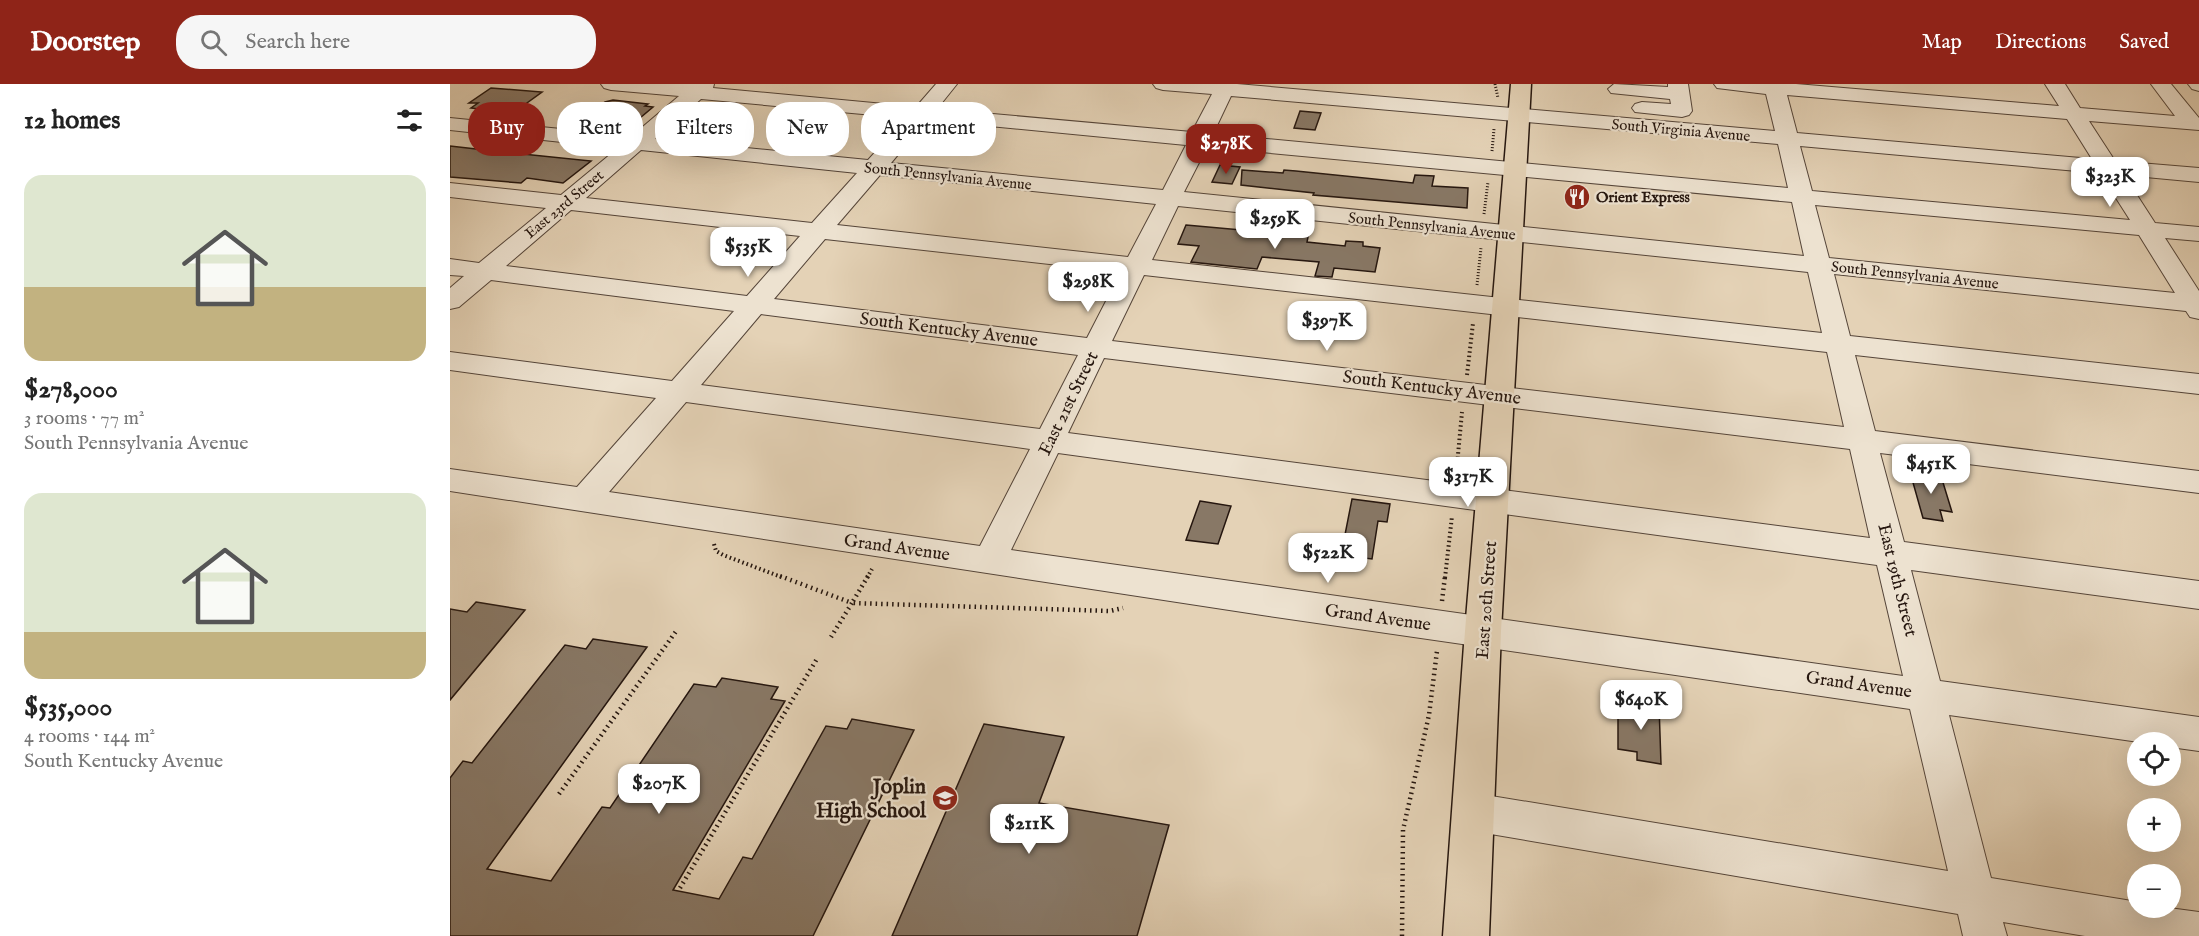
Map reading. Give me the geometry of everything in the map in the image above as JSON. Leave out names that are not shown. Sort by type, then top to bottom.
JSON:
[{"type":"main road","name":"East 20th Street","points":[[1466,936],[1483,631],[1494,500],[1499,395],[1520,100]]},
{"type":"street","points":[[611,84],[701,88],[861,106]]},
{"type":"street","points":[[931,102],[947,84]]},
{"type":"street","name":"South Virginia Avenue","points":[[1163,84],[1364,89],[1459,102],[1617,101],[1787,140],[2199,175]]},
{"type":"street","points":[[1735,84],[2194,121]]},
{"type":"street","points":[[2055,84],[2197,306]]},
{"type":"street","points":[[2161,84],[2194,121]]},
{"type":"street","name":"East 19th Street","points":[[1774,86],[1985,936]]},
{"type":"street","name":"East 21st Street","points":[[989,561],[1226,87]]},
{"type":"street","name":"East 23rd Street","points":[[643,137],[701,88]]},
{"type":"street","points":[[1617,101],[1682,111],[1678,89]]},
{"type":"street","points":[[996,120],[2199,234]]},
{"type":"street","name":"South Pennsylvania Avenue","points":[[450,124],[557,135]]},
{"type":"street","name":"South Pennsylvania Avenue","points":[[643,144],[2197,306]]},
{"type":"street","name":"East 23rd Street","points":[[450,301],[621,156]]},
{"type":"street","points":[[583,501],[884,156]]},
{"type":"street","points":[[450,190],[2199,384]]},
{"type":"street","name":"South Kentucky Avenue","points":[[450,267],[2199,482]]},
{"type":"street","points":[[450,361],[2199,595]]},
{"type":"street","name":"Grand Avenue","points":[[450,480],[989,561],[2199,734]]},
{"type":"street","points":[[1473,812],[2199,934]]},
{"type":"path","points":[[714,544],[716,551],[723,555],[852,603],[1110,611],[1123,608]]},
{"type":"path","points":[[831,637],[872,569]]},
{"type":"path","points":[[559,794],[677,630]]},
{"type":"path","points":[[1402,936],[1403,830],[1429,716],[1437,645]]},
{"type":"path","points":[[680,888],[818,657]]},
{"type":"building","points":[[491,88],[542,92],[528,102],[470,102]]},
{"type":"building","points":[[613,100],[630,102],[605,102]]},
{"type":"building","points":[[643,103],[653,107],[643,115]]},
{"type":"building","points":[[1300,111],[1321,113],[1315,130],[1294,128]]},
{"type":"building","points":[[450,146],[468,148],[468,156],[544,156],[591,161],[563,183],[527,178],[521,183],[450,177]]},
{"type":"building","points":[[1220,165],[1240,167],[1232,184],[1212,182]]},
{"type":"building","points":[[1242,170],[1283,173],[1284,170],[1413,183],[1415,175],[1434,176],[1432,186],[1468,188],[1467,208],[1313,195],[1314,193],[1241,185]]},
{"type":"building","points":[[1186,225],[1286,234],[1308,237],[1307,242],[1345,246],[1346,241],[1363,242],[1363,246],[1380,248],[1375,272],[1334,268],[1332,277],[1315,276],[1319,262],[1262,257],[1257,269],[1191,262],[1199,246],[1178,244]]},
{"type":"building","points":[[1910,472],[1941,476],[1952,512],[1940,510],[1943,521],[1923,518]]},
{"type":"building","points":[[1352,499],[1390,504],[1387,522],[1378,521],[1372,559],[1357,557],[1356,562],[1340,560]]},
{"type":"building","points":[[1200,501],[1231,506],[1218,544],[1186,540]]},
{"type":"building","points":[[476,602],[525,610],[450,700],[450,609],[467,612]]},
{"type":"building","name":"Joplin High School","points":[[593,639],[647,647],[487,869],[551,881],[602,807],[610,808],[694,684],[716,687],[722,678],[778,687],[771,699],[785,701],[673,890],[719,899],[743,857],[752,859],[826,726],[847,729],[852,719],[914,730],[813,936],[450,936],[450,778],[463,761],[472,763],[565,645],[586,649]]},
{"type":"building","points":[[1633,701],[1659,705],[1661,764],[1637,760],[1637,752],[1618,749],[1618,707],[1633,710]]},
{"type":"building","name":"Joplin High School","points":[[984,724],[1064,737],[1039,803],[1169,825],[1137,936],[892,936]]},
{"type":"place","name":"Orient Express","points":[[1577,197]]},
{"type":"place","name":"Joplin High School","points":[[945,798]]}]
